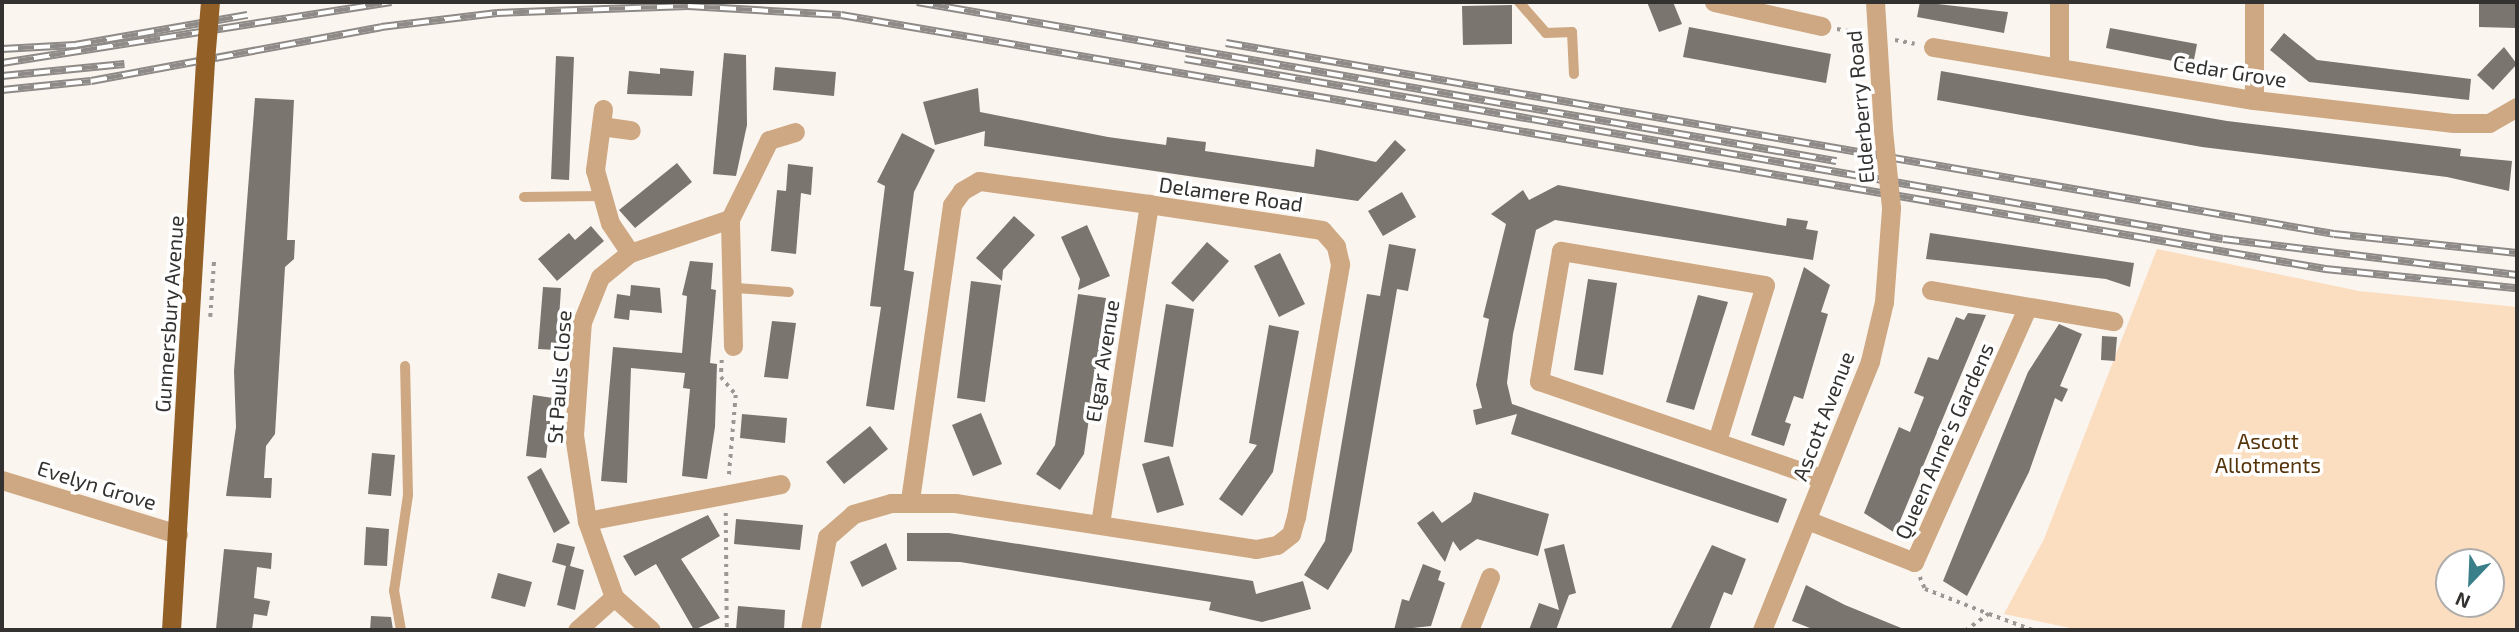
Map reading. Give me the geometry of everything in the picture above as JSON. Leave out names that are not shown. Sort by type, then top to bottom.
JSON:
[{"type":"highway","name":"Gunnersbury Avenue","points":[[171,630],[178,534],[193,411],[205,61],[210,2]]},
{"type":"street","points":[[1714,2],[1821,26]]},
{"type":"street","name":"Elderberry Road","points":[[1875,2],[1891,208]]},
{"type":"street","points":[[2059,2],[2059,64]]},
{"type":"street","points":[[2254,2],[2254,100]]},
{"type":"street","name":"Cedar Grove","points":[[1933,47],[2059,64],[2254,100],[2454,123],[2489,123],[2517,107]]},
{"type":"street","points":[[630,253],[600,196],[595,170],[602,117],[631,130]]},
{"type":"street","points":[[733,346],[736,288],[730,219],[769,140],[795,132]]},
{"type":"street","name":"Delamere Road","points":[[810,630],[827,537],[853,514],[910,502],[1100,524],[1256,549],[1291,534],[1340,264],[1322,230],[979,181],[962,191],[952,205],[910,502]]},
{"type":"street","name":"Elgar Avenue","points":[[1100,524],[1149,204]]},
{"type":"street","name":"Ascott Avenue","points":[[1762,630],[1878,332],[1891,208]]},
{"type":"street","name":"St Pauls Close","points":[[651,630],[614,597],[587,521],[574,435],[582,323],[600,277],[630,253],[730,219]]},
{"type":"street","points":[[1717,441],[1765,285],[1561,251],[1539,381],[1823,479]]},
{"type":"street","points":[[1931,290],[2113,321]]},
{"type":"street","name":"Queen Anne's Gardens","points":[[1807,520],[1914,562],[2027,308]]},
{"type":"street","name":"Evelyn Grove","points":[[2,480],[178,534]]},
{"type":"street","points":[[587,521],[727,489],[781,484]]},
{"type":"street","points":[[1469,630],[1490,577]]},
{"type":"street","points":[[577,630],[614,597]]},
{"type":"lane","points":[[1519,2],[1546,33],[1572,32],[1574,74]]},
{"type":"lane","points":[[524,197],[600,196]]},
{"type":"lane","points":[[736,288],[789,292]]},
{"type":"lane","points":[[401,630],[394,591],[408,495],[405,366]]},
{"type":"path","points":[[1821,26],[1933,47]]},
{"type":"path","points":[[727,630],[727,489],[736,394],[721,377],[722,354],[733,346]]},
{"type":"path","points":[[1914,562],[1925,589],[2034,630]]},
{"type":"path","points":[[1967,630],[1989,614]]},
{"type":"green space","name":"Ascott Allotments","points":[[2157,249],[2359,291],[2517,307],[2517,630],[2080,630],[2004,614],[2044,539]]},
{"type":"building","points":[[1647,2],[1673,2],[1682,24],[1659,32]]},
{"type":"building","points":[[1920,2],[2008,12],[2004,33],[1917,17]]},
{"type":"building","points":[[2479,2],[2517,2],[2516,28],[2479,27]]},
{"type":"building","points":[[1512,5],[1512,44],[1463,45],[1462,6]]},
{"type":"building","points":[[1689,27],[1831,54],[1826,83],[1683,57]]},
{"type":"building","points":[[2110,28],[2197,44],[2193,65],[2106,48]]},
{"type":"building","points":[[2284,33],[2317,60],[2471,79],[2469,100],[2309,82],[2270,50]]},
{"type":"building","points":[[2504,47],[2517,64],[2493,90],[2477,75]]},
{"type":"building","points":[[724,53],[746,55],[747,125],[736,176],[713,174]]},
{"type":"building","points":[[556,56],[574,57],[569,180],[551,179]]},
{"type":"building","points":[[775,67],[836,72],[834,96],[773,90]]},
{"type":"building","points":[[660,68],[694,71],[692,96],[627,94],[629,71],[660,74]]},
{"type":"building","points":[[1941,71],[2227,121],[2461,149],[2460,156],[2512,161],[2509,191],[2447,177],[2202,147],[1937,100]]},
{"type":"building","points":[[978,88],[980,112],[1108,137],[1166,145],[1167,137],[1206,142],[1205,151],[1314,167],[1316,149],[1376,162],[1395,140],[1406,150],[1358,201],[984,146],[985,131],[935,145],[923,102]]},
{"type":"building","points":[[255,98],[294,100],[287,240],[295,240],[294,259],[285,267],[275,434],[266,446],[264,478],[272,478],[271,498],[226,496],[236,427],[234,371]]},
{"type":"building","points":[[902,133],[935,150],[914,192],[904,270],[914,272],[894,410],[866,406],[881,307],[870,306],[885,186],[877,182]]},
{"type":"building","points":[[677,163],[692,182],[635,228],[619,210]]},
{"type":"building","points":[[788,164],[813,167],[811,195],[801,193],[796,254],[771,251],[777,190],[786,191]]},
{"type":"building","points":[[1558,185],[1786,226],[1787,218],[1808,221],[1806,229],[1818,231],[1813,260],[1555,220],[1536,230],[1513,334],[1507,383],[1512,404],[1787,499],[1778,523],[1511,434],[1517,414],[1476,425],[1473,410],[1482,408],[1476,385],[1489,319],[1483,317],[1506,224],[1491,214],[1523,190],[1529,200]]},
{"type":"building","points":[[1402,192],[1416,217],[1383,236],[1368,211]]},
{"type":"building","points":[[1014,216],[1035,235],[1003,270],[1002,281],[976,258]]},
{"type":"building","points":[[1087,225],[1110,276],[1078,290],[1080,279],[1061,237]]},
{"type":"building","points":[[591,226],[604,241],[557,281],[538,259],[569,233],[575,240]]},
{"type":"building","points":[[1930,233],[2134,263],[2130,287],[2106,279],[1926,259]]},
{"type":"building","points":[[1207,242],[1229,261],[1193,302],[1171,283]]},
{"type":"building","points":[[1389,244],[1416,249],[1408,291],[1397,289],[1352,551],[1328,590],[1304,575],[1325,541],[1367,294],[1380,296]]},
{"type":"building","points":[[1280,253],[1305,304],[1279,317],[1254,266]]},
{"type":"building","points":[[690,261],[713,263],[711,289],[716,290],[710,363],[717,364],[715,427],[707,479],[682,476],[690,389],[683,388],[685,373],[631,368],[627,483],[601,481],[613,347],[682,353],[687,296],[682,295]]},
{"type":"building","points":[[1804,267],[1830,285],[1821,312],[1828,314],[1803,399],[1794,396],[1785,422],[1791,424],[1784,446],[1751,435]]},
{"type":"building","points":[[1588,279],[1617,283],[1603,375],[1574,370]]},
{"type":"building","points":[[971,281],[1001,285],[985,402],[957,398]]},
{"type":"building","points":[[631,285],[660,288],[662,313],[630,310],[629,320],[614,318],[617,294],[630,296]]},
{"type":"building","points":[[543,287],[561,288],[557,350],[538,349]]},
{"type":"building","points":[[1078,294],[1106,298],[1084,454],[1060,490],[1036,474],[1055,445]]},
{"type":"building","points":[[1698,295],[1728,302],[1694,410],[1666,402]]},
{"type":"building","points":[[1166,304],[1194,309],[1173,447],[1144,442]]},
{"type":"building","points":[[1968,313],[1986,315],[1895,533],[1864,513],[1899,427],[1910,432],[1924,397],[1914,393],[1928,357],[1938,360],[1956,317],[1964,320]]},
{"type":"building","points":[[772,321],[796,323],[788,379],[764,377]]},
{"type":"building","points":[[2059,324],[2082,334],[2060,386],[2068,389],[2062,402],[2055,398],[2029,472],[1967,596],[1943,581],[2028,372]]},
{"type":"building","points":[[1269,325],[1299,331],[1273,472],[1242,516],[1219,499],[1257,445],[1249,443]]},
{"type":"building","points":[[2102,336],[2117,337],[2115,361],[2101,360]]},
{"type":"building","points":[[533,395],[553,398],[546,458],[526,456]]},
{"type":"building","points":[[981,413],[1002,464],[973,476],[952,425]]},
{"type":"building","points":[[742,414],[787,418],[785,443],[740,438]]},
{"type":"building","points":[[870,426],[888,449],[844,484],[826,462]]},
{"type":"building","points":[[372,453],[395,455],[391,496],[368,494]]},
{"type":"building","points":[[1169,456],[1184,505],[1157,513],[1142,464]]},
{"type":"building","points":[[541,468],[570,523],[554,533],[527,477]]},
{"type":"building","points":[[1474,492],[1549,514],[1538,556],[1477,539],[1460,551],[1453,541],[1445,562],[1417,523],[1433,511],[1442,523],[1471,502]]},
{"type":"building","points":[[708,515],[720,536],[681,559],[720,618],[694,630],[656,564],[635,576],[623,556]]},
{"type":"building","points":[[736,519],[803,525],[800,550],[734,544]]},
{"type":"building","points":[[366,527],[389,529],[387,566],[364,565]]},
{"type":"building","points":[[907,533],[949,533],[1253,581],[1256,594],[1303,581],[1311,609],[1262,622],[1209,610],[1211,602],[960,562],[907,561]]},
{"type":"building","points":[[557,543],[575,547],[570,566],[584,570],[575,610],[557,605],[566,566],[552,562]]},
{"type":"building","points":[[886,543],[897,569],[862,587],[850,562]]},
{"type":"building","points":[[1564,544],[1576,593],[1569,595],[1556,630],[1529,630],[1539,603],[1559,610],[1544,549]]},
{"type":"building","points":[[1712,545],[1746,559],[1732,595],[1724,592],[1709,630],[1670,630]]},
{"type":"building","points":[[224,549],[272,553],[271,569],[257,567],[254,598],[270,601],[267,616],[254,614],[252,630],[216,629]]},
{"type":"building","points":[[1423,564],[1441,571],[1438,580],[1445,583],[1431,626],[1394,630],[1402,599],[1409,601]]},
{"type":"building","points":[[498,573],[532,582],[525,607],[491,598]]},
{"type":"building","points":[[1806,585],[1845,605],[1906,630],[1815,630],[1792,621]]},
{"type":"building","points":[[738,606],[785,610],[784,630],[736,630]]},
{"type":"building","points":[[371,616],[391,617],[393,630],[370,630]]},
{"type":"railway","points":[[2,63],[391,2]]},
{"type":"railway","points":[[917,2],[1836,161]]},
{"type":"railway","points":[[2,90],[91,81],[381,27],[497,13],[688,6],[841,15],[2325,269],[2517,288]]},
{"type":"railway","points":[[2,49],[75,45],[247,15]]},
{"type":"railway","points":[[1226,43],[2334,234],[2517,253]]},
{"type":"railway","points":[[1185,59],[2223,239],[2517,275]]},
{"type":"railway","points":[[2,76],[124,64]]}]
